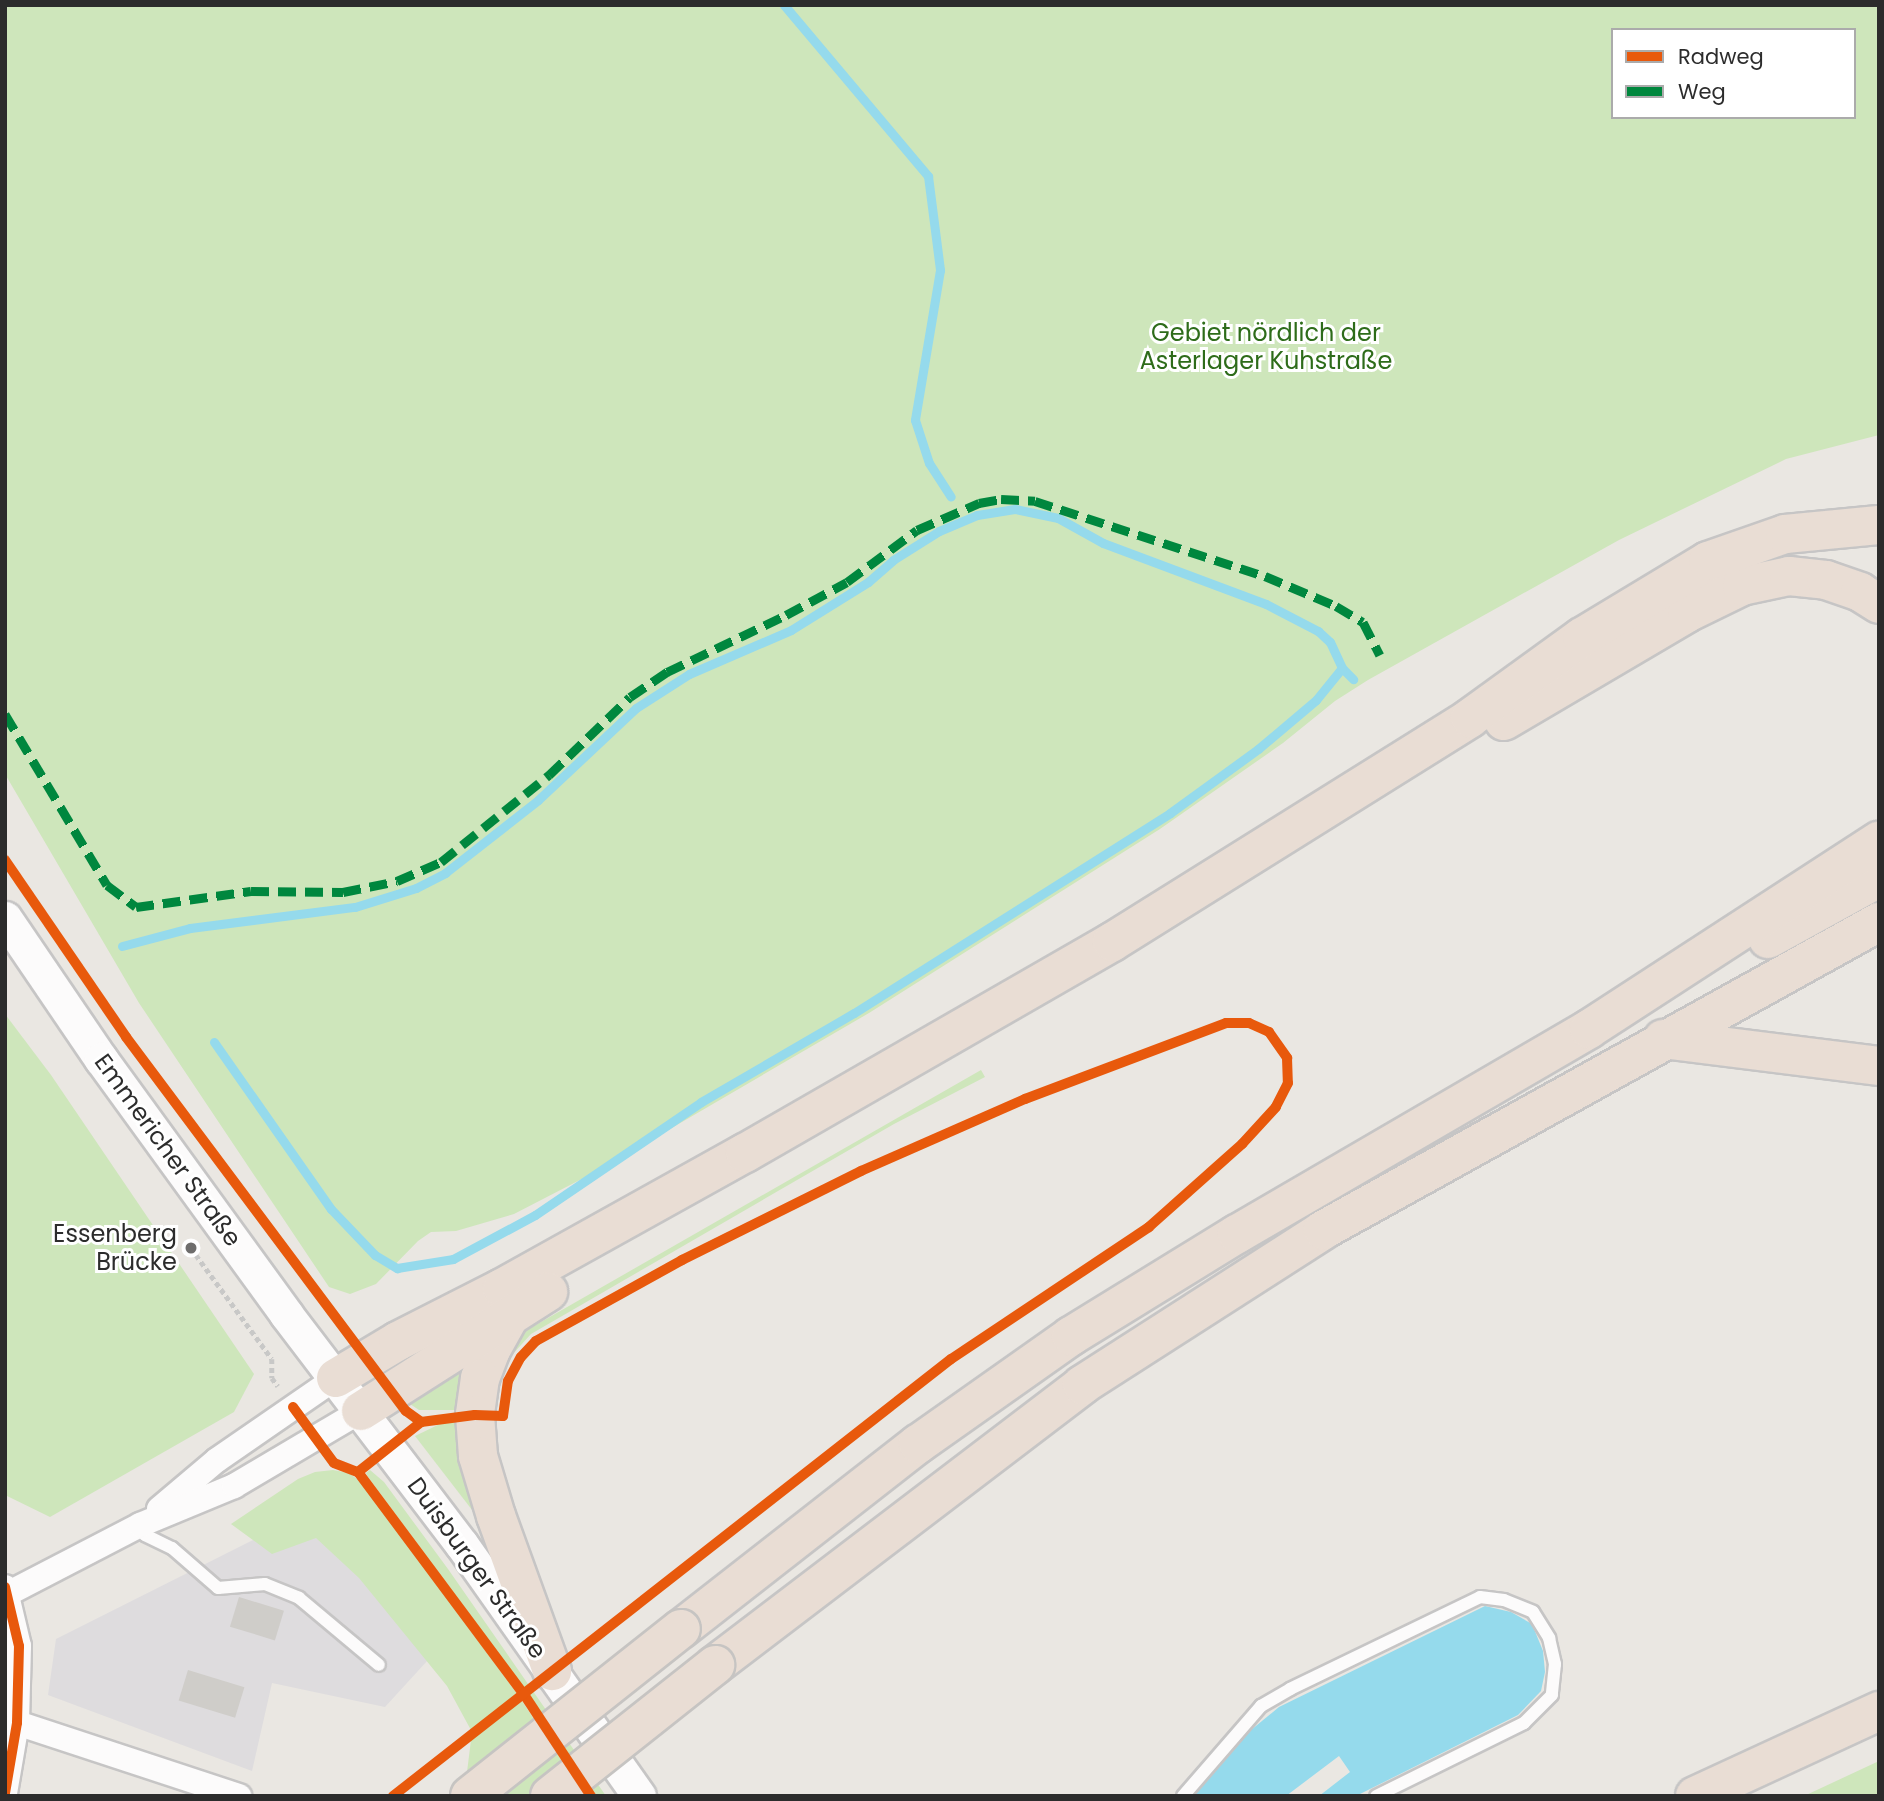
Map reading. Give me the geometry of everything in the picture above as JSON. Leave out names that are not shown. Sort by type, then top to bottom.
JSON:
[{"type":"highway","points":[[335,1378],[398,1341],[502,1289],[745,1153],[1112,942],[1470,719],[1583,637],[1708,561],[1785,534],[1879,525]]},
{"type":"highway","points":[[361,1411],[512,1312],[811,1143],[1122,958],[1475,738],[1687,613],[1742,586],[1789,576],[1826,580],[1860,592],[1879,604]]},
{"type":"highway","points":[[470,1796],[918,1444],[1071,1336],[1237,1234],[1589,1029],[1879,841]]},
{"type":"highway","points":[[1237,1234],[1879,878]]},
{"type":"highway","points":[[550,1796],[715,1665],[1082,1385],[1323,1230],[1663,1039],[1879,922]]},
{"type":"highway","points":[[1663,1039],[1879,1066]]},
{"type":"highway","points":[[512,1312],[491,1350],[480,1378],[475,1415],[478,1456],[496,1516],[552,1671]]},
{"type":"highway","points":[[1695,1796],[1879,1710]]},
{"type":"main road","name":"Emmericher Straße","points":[[5,918],[102,1059],[335,1378]]},
{"type":"main road","name":"Duisburger Straße","points":[[335,1378],[552,1671],[639,1796]]},
{"type":"street","points":[[140,1525],[217,1460],[335,1378]]},
{"type":"street","points":[[5,1793],[17,1723],[19,1646],[7,1590],[140,1525],[234,1486],[361,1411]]},
{"type":"street","points":[[17,1723],[239,1796]]},
{"type":"lane","points":[[140,1525],[145,1535],[172,1548],[218,1588],[265,1584],[299,1598],[379,1665]]},
{"type":"lane","points":[[1183,1796],[1261,1706],[1290,1689],[1480,1597],[1504,1600],[1533,1612],[1549,1638],[1555,1664],[1552,1695],[1524,1723],[1376,1796]]},
{"type":"path","points":[[191,1248],[272,1359],[272,1378],[293,1407]]},
{"type":"shaded area","points":[[319,1507],[439,1648],[385,1707],[272,1683],[252,1771],[48,1695],[56,1639]]},
{"type":"green space","name":"Gebiet nördlich der Asterlager Kuhstraße","points":[[5,5],[1879,5],[1879,435],[1786,459],[1619,540],[1368,680],[1335,701],[1283,743],[1160,829],[869,1013],[603,1168],[514,1214],[456,1231],[431,1232],[418,1241],[376,1284],[350,1294],[329,1287],[139,1003],[5,774]]},
{"type":"green space","points":[[5,1014],[51,1075],[254,1374],[234,1412],[50,1517],[5,1495]]},
{"type":"green space","points":[[981,1070],[985,1077],[894,1124],[531,1334],[511,1356],[496,1396],[489,1397],[517,1339],[527,1330]]},
{"type":"green space","points":[[465,1362],[459,1410],[419,1410],[404,1400]]},
{"type":"green space","points":[[459,1421],[479,1519],[415,1436],[444,1422]]},
{"type":"green space","points":[[333,1470],[349,1473],[361,1482],[518,1695],[585,1796],[464,1796],[472,1732],[447,1686],[359,1578],[316,1538],[272,1554],[231,1524],[298,1479],[315,1472]]},
{"type":"green space","points":[[370,1470],[384,1482],[448,1569],[606,1796],[597,1796],[526,1690],[368,1477],[366,1473]]},
{"type":"green space","points":[[1879,1761],[1879,1796],[1804,1796]]},
{"type":"water","points":[[1485,1606],[1511,1612],[1532,1624],[1543,1651],[1545,1672],[1541,1691],[1518,1715],[1356,1796],[1319,1796],[1350,1772],[1339,1756],[1286,1796],[1191,1796],[1251,1730],[1279,1707]]},
{"type":"building","points":[[239,1597],[284,1611],[275,1640],[230,1627]]},
{"type":"building","points":[[188,1670],[244,1687],[235,1718],[179,1701]]},
{"type":"waterway","points":[[784,5],[928,176],[940,270],[915,420],[929,463],[951,497]]},
{"type":"waterway","points":[[122,946],[190,928],[355,907],[416,888],[445,873],[538,800],[636,708],[689,674],[791,630],[868,582],[893,560],[939,531],[977,515],[1015,509],[1058,518],[1103,543],[1266,604],[1318,631],[1330,642],[1342,668],[1353,679]]},
{"type":"waterway","points":[[214,1042],[331,1209],[375,1255],[397,1268],[453,1259],[535,1215],[701,1102],[854,1013],[1170,813],[1258,749],[1316,700],[1342,668]]},
{"type":"marked path","points":[[5,714],[107,885],[136,907],[251,891],[343,892],[397,881],[441,862],[549,775],[630,697],[667,672],[786,615],[847,582],[917,530],[979,503],[1001,499],[1035,501],[1265,576],[1336,606],[1363,622],[1380,655]]},
{"type":"cycle path","points":[[5,860],[126,1037],[406,1411],[421,1422]]},
{"type":"cycle path","points":[[358,1472],[421,1422],[475,1415],[503,1416],[508,1381],[521,1357],[536,1341],[682,1260],[861,1171],[1025,1099],[1226,1023],[1249,1023],[1269,1032],[1287,1058],[1288,1083],[1276,1107],[1242,1144],[1149,1227],[951,1359],[393,1796]]},
{"type":"cycle path","points":[[293,1407],[334,1463],[358,1472],[523,1693],[591,1796]]},
{"type":"cycle path","points":[[5,1587],[19,1646],[17,1723],[5,1793]]},
{"type":"place","name":"Essenberg Brücke","points":[[191,1248]]}]
